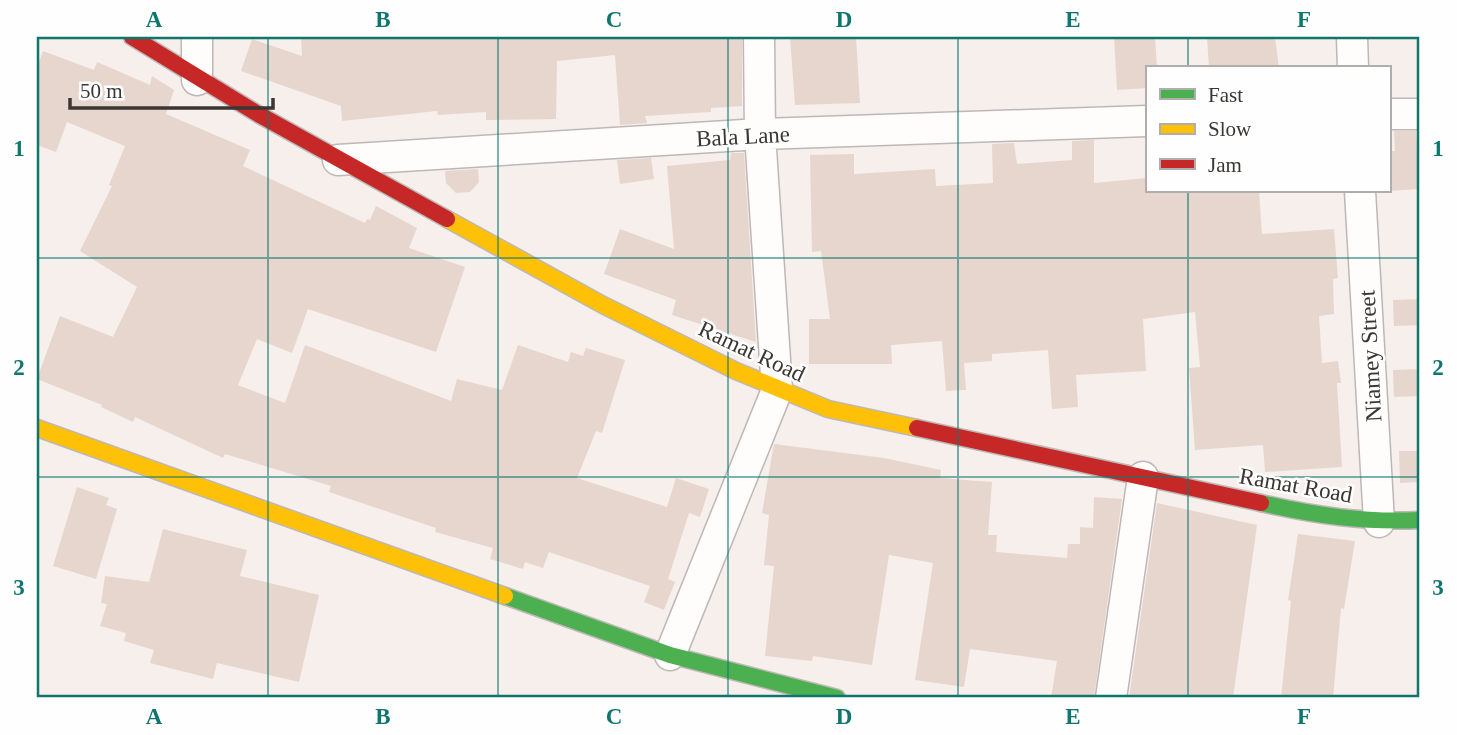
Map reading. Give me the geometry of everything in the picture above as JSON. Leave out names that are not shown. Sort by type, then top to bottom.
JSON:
[{"type":"street","name":"Ramat Road","points":[[132,37],[197,80],[338,160],[605,306],[777,390],[828,409],[1315,515],[1379,522],[1420,520]]},
{"type":"street","points":[[197,37],[197,80]]},
{"type":"street","points":[[670,655],[777,390],[760,134],[759,37]]},
{"type":"street","points":[[1352,37],[1353,66]]},
{"type":"street","points":[[1390,114],[1420,114]]},
{"type":"street","name":"Bala Lane","points":[[338,160],[760,134],[1146,121]]},
{"type":"street","name":"Niamey Street","points":[[1360,192],[1379,522]]},
{"type":"street","points":[[37,428],[670,655],[837,698]]},
{"type":"street","points":[[1111,698],[1143,477]]},
{"type":"building","points":[[301,37],[742,37],[742,106],[711,108],[711,112],[645,116],[647,123],[620,125],[615,55],[557,61],[556,119],[486,120],[486,112],[438,115],[437,111],[342,121],[341,106],[241,71],[252,39],[302,56]]},
{"type":"building","points":[[790,37],[856,37],[860,103],[795,105]]},
{"type":"building","points":[[1114,37],[1155,37],[1157,66],[1146,66],[1146,88],[1117,90]]},
{"type":"building","points":[[1207,37],[1275,37],[1279,66],[1209,66]]},
{"type":"building","points":[[43,51],[94,70],[97,62],[150,85],[152,76],[174,90],[166,114],[250,150],[243,166],[365,223],[367,219],[370,220],[376,206],[417,228],[409,248],[465,267],[436,352],[308,309],[292,353],[257,339],[238,385],[285,403],[305,345],[451,401],[457,379],[502,390],[518,345],[568,362],[571,352],[583,356],[586,348],[625,360],[602,433],[596,431],[577,478],[667,507],[676,478],[709,489],[700,517],[689,513],[668,579],[675,582],[664,610],[644,602],[650,586],[549,552],[543,568],[525,562],[523,569],[490,559],[493,548],[435,532],[436,528],[329,492],[331,486],[225,454],[223,458],[135,417],[133,422],[101,407],[102,405],[37,379],[60,316],[113,337],[137,287],[80,251],[112,186],[109,185],[125,146],[67,122],[56,152],[37,145],[37,67]]},
{"type":"building","points":[[1394,131],[1416,131],[1420,189],[1390,191],[1390,151],[1395,151]]},
{"type":"building","points":[[1094,140],[1094,183],[1146,178],[1146,192],[1259,192],[1262,234],[1334,229],[1338,278],[1333,279],[1334,314],[1319,316],[1322,363],[1338,361],[1341,383],[1337,383],[1342,467],[1265,472],[1263,445],[1195,450],[1189,368],[1200,367],[1195,312],[1143,319],[1146,371],[1076,375],[1078,407],[1052,409],[1048,350],[992,354],[992,361],[964,363],[966,390],[946,391],[942,341],[891,345],[892,364],[809,364],[809,319],[830,319],[821,251],[812,252],[810,155],[854,154],[854,174],[935,169],[936,186],[993,183],[992,144],[1014,143],[1017,164],[1072,160],[1072,141]]},
{"type":"building","points":[[731,153],[744,153],[756,342],[672,315],[676,300],[604,274],[620,229],[674,249],[667,166],[730,160]]},
{"type":"building","points":[[651,158],[654,179],[620,184],[617,160]]},
{"type":"building","points":[[478,169],[479,182],[470,192],[456,193],[446,183],[445,171]]},
{"type":"building","points":[[1420,299],[1420,325],[1394,326],[1393,300]]},
{"type":"building","points":[[1420,369],[1420,396],[1394,397],[1393,370]]},
{"type":"building","points":[[774,444],[884,458],[941,470],[940,478],[992,482],[988,535],[997,535],[996,552],[1067,558],[1068,544],[1080,544],[1080,527],[1093,528],[1094,497],[1122,499],[1094,698],[1051,698],[1057,661],[970,649],[964,687],[915,680],[933,563],[889,555],[872,665],[813,656],[812,661],[765,656],[774,566],[764,565],[769,515],[762,513]]},
{"type":"building","points":[[1399,451],[1420,451],[1420,482],[1400,483]]},
{"type":"building","points":[[77,487],[109,498],[106,505],[117,509],[96,579],[53,566]]},
{"type":"building","points":[[1157,503],[1257,525],[1233,698],[1129,698]]},
{"type":"building","points":[[163,529],[247,550],[240,576],[319,595],[299,682],[217,663],[213,679],[150,663],[154,650],[124,641],[126,633],[100,626],[107,604],[101,603],[105,576],[149,582]]},
{"type":"building","points":[[1298,534],[1355,541],[1344,609],[1341,608],[1333,698],[1281,698],[1291,601],[1288,600]]},
{"type":"traffic: fast","points":[[1261,503],[1340,517],[1420,520]]},
{"type":"traffic: fast","points":[[505,596],[670,655],[837,698]]},
{"type":"traffic: slow","points":[[447,219],[603,305],[736,371],[828,409],[917,428]]},
{"type":"traffic: slow","points":[[37,428],[505,596]]},
{"type":"traffic: jam","points":[[132,37],[258,114],[447,219]]},
{"type":"traffic: jam","points":[[917,428],[1261,503]]}]
